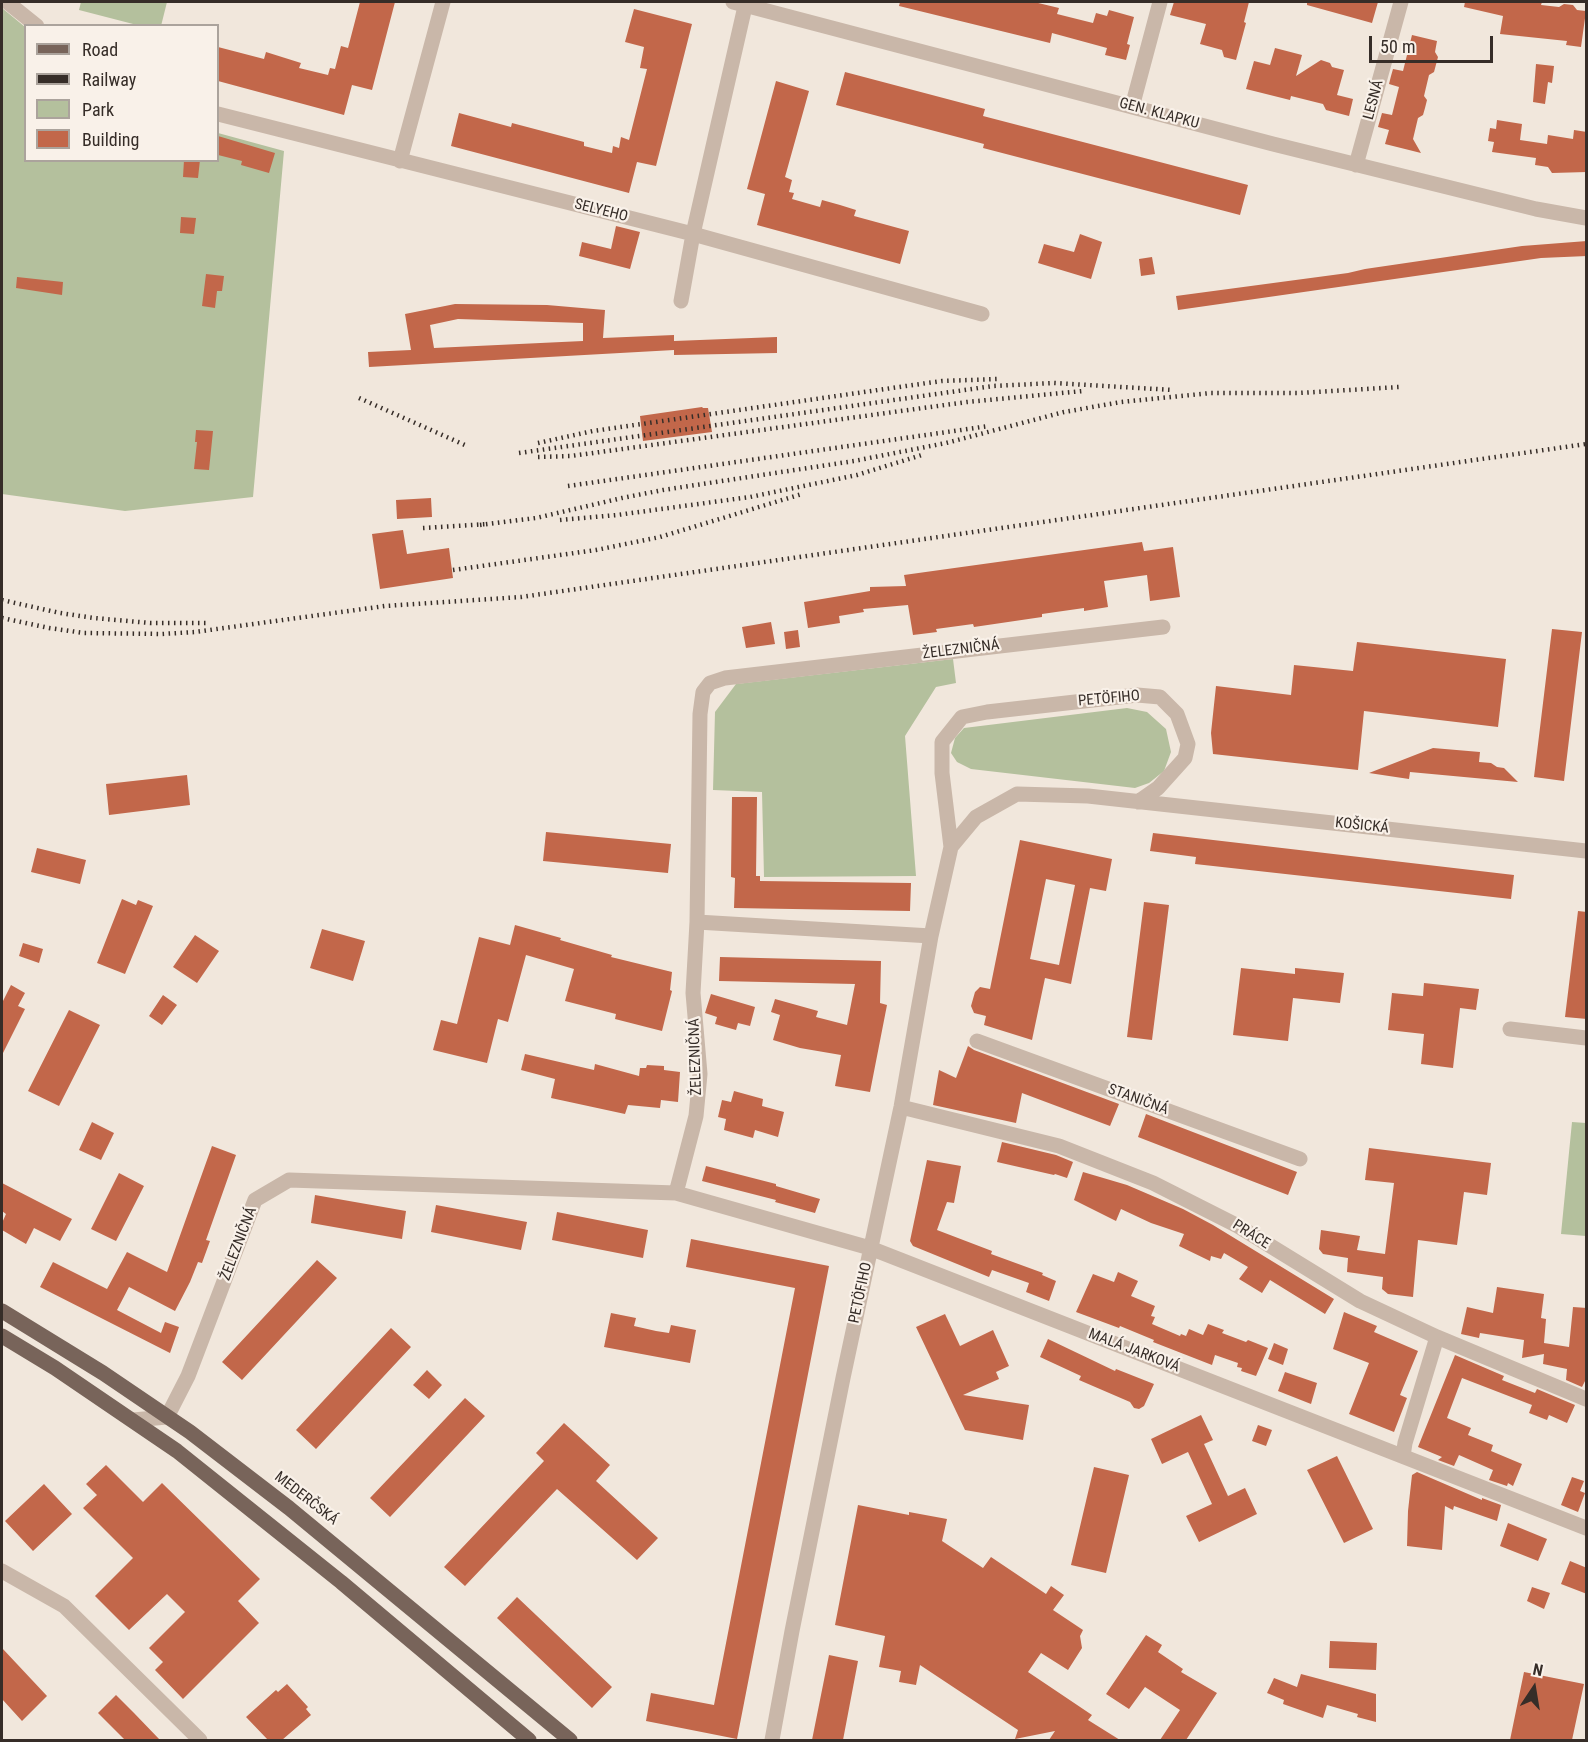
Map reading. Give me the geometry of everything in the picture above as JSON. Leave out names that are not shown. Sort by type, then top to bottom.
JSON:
[{"type":"main road","name":"MEDERČSKÁ","points":[[2,1311],[103,1373],[167,1417],[289,1508],[570,1740]]},
{"type":"main road","points":[[2,1336],[55,1368],[177,1451],[280,1533],[529,1740]]},
{"type":"street","points":[[7,2],[34,24]]},
{"type":"street","points":[[400,161],[444,2]]},
{"type":"street","points":[[1132,107],[1160,2]]},
{"type":"street","name":"LESNÁ","points":[[1356,165],[1401,2]]},
{"type":"street","points":[[681,301],[742,3]]},
{"type":"street","name":"GEN. KLAPKU","points":[[742,3],[1356,165],[1536,209],[1587,218]]},
{"type":"street","name":"SELYEHO","points":[[219,114],[693,234],[982,314]]},
{"type":"street","name":"ŽELEZNIČNÁ","points":[[167,1417],[189,1376],[255,1200],[289,1180],[676,1192],[696,1116],[699,1084],[693,993],[698,922],[700,714],[703,692],[710,683],[725,678],[1163,627]]},
{"type":"street","name":"PETÖFIHO","points":[[772,1740],[870,1248],[901,1107],[931,936],[951,847],[942,773],[942,742],[962,717],[987,711],[1137,695],[1160,697],[1177,714],[1188,744],[1185,758],[1158,788],[1138,802],[1088,796],[1017,794],[976,817],[951,847]]},
{"type":"street","name":"KOŠICKÁ","points":[[1138,802],[1587,851]]},
{"type":"street","points":[[698,922],[931,936]]},
{"type":"street","points":[[1510,1029],[1587,1038]]},
{"type":"street","name":"STANIČNÁ","points":[[977,1041],[1300,1159]]},
{"type":"street","name":"PRÁCE","points":[[901,1107],[1059,1146],[1154,1183],[1238,1226],[1360,1301],[1437,1337],[1587,1399]]},
{"type":"street","name":"MALÁ JARKOVÁ","points":[[676,1192],[870,1248],[1587,1528]]},
{"type":"street","points":[[1403,1455],[1437,1337]]},
{"type":"street","points":[[133,1420],[167,1417]]},
{"type":"street","points":[[2,1571],[64,1606],[200,1740]]},
{"type":"green space","points":[[81,2],[167,2],[162,24],[133,24],[79,10]]},
{"type":"green space","points":[[2,8],[24,26],[24,162],[219,162],[219,133],[284,151],[253,497],[125,511],[2,494]]},
{"type":"green space","points":[[953,659],[956,683],[936,687],[905,736],[916,876],[764,877],[762,792],[713,790],[715,712],[736,684]]},
{"type":"green space","points":[[1127,708],[1147,712],[1166,729],[1171,752],[1164,771],[1149,783],[1135,788],[971,769],[957,762],[951,753],[955,738],[964,728]]},
{"type":"green space","points":[[1572,1122],[1586,1123],[1586,1236],[1561,1234]]},
{"type":"building","points":[[360,2],[395,2],[372,90],[352,85],[344,115],[219,81],[219,47],[264,59],[266,52],[301,63],[299,68],[328,75],[330,68],[335,69],[341,46],[348,48]]},
{"type":"building","points":[[900,2],[1034,2],[1059,8],[1057,14],[1093,23],[1096,13],[1107,16],[1109,10],[1134,17],[1127,44],[1130,45],[1126,60],[1105,55],[1107,48],[1052,33],[1050,43],[899,6]]},
{"type":"building","points":[[1174,2],[1249,2],[1236,60],[1224,57],[1222,50],[1200,44],[1206,24],[1170,15]]},
{"type":"building","points":[[1307,2],[1378,2],[1372,23],[1307,5]]},
{"type":"building","points":[[1465,2],[1542,2],[1541,5],[1559,7],[1564,4],[1573,5],[1577,10],[1586,11],[1581,47],[1566,45],[1567,41],[1500,34],[1503,16],[1464,7]]},
{"type":"building","points":[[634,9],[692,24],[656,166],[637,162],[629,193],[451,146],[459,113],[511,127],[512,123],[584,142],[584,146],[612,153],[613,146],[619,148],[621,137],[629,140],[647,69],[640,68],[644,47],[625,42]]},
{"type":"building","points":[[1412,35],[1437,41],[1435,52],[1438,57],[1434,72],[1429,75],[1424,96],[1427,100],[1423,115],[1418,118],[1413,139],[1421,153],[1385,144],[1389,130],[1378,127],[1382,113],[1392,115],[1399,87],[1389,84],[1393,69],[1403,71]]},
{"type":"building","points":[[1275,48],[1302,55],[1296,76],[1321,60],[1330,63],[1332,67],[1344,70],[1337,95],[1353,99],[1349,116],[1326,110],[1323,104],[1291,96],[1290,100],[1246,89],[1254,61],[1270,65]]},
{"type":"building","points":[[1536,64],[1554,66],[1552,83],[1548,82],[1545,104],[1533,102]]},
{"type":"building","points":[[845,72],[985,109],[983,116],[1248,185],[1240,215],[983,148],[984,144],[836,105]]},
{"type":"building","points":[[776,81],[809,91],[785,177],[792,180],[789,192],[794,193],[792,199],[820,207],[822,200],[856,210],[854,216],[909,231],[900,264],[757,225],[765,194],[747,189]]},
{"type":"building","points":[[1497,120],[1522,124],[1520,140],[1547,144],[1548,135],[1573,139],[1574,130],[1587,132],[1587,172],[1552,173],[1548,167],[1535,165],[1536,158],[1492,152],[1494,142],[1488,141],[1490,128],[1496,129]]},
{"type":"building","points":[[219,136],[275,153],[269,173],[241,165],[242,161],[219,155]]},
{"type":"building","points":[[184,162],[200,162],[198,178],[183,177]]},
{"type":"building","points":[[181,217],[196,218],[194,234],[180,233]]},
{"type":"building","points":[[616,226],[640,232],[630,269],[579,256],[582,242],[611,249]]},
{"type":"building","points":[[1080,234],[1102,242],[1091,279],[1038,263],[1044,244],[1074,252]]},
{"type":"building","points":[[1587,241],[1587,256],[1541,258],[1178,310],[1176,296],[1348,273],[1522,246]]},
{"type":"building","points":[[1152,257],[1155,274],[1141,276],[1139,259]]},
{"type":"building","points":[[206,274],[224,276],[222,291],[217,291],[215,308],[202,306]]},
{"type":"building","points":[[17,277],[63,282],[62,295],[16,288]]},
{"type":"building","points":[[455,304],[547,305],[605,310],[603,338],[674,335],[674,341],[777,337],[777,353],[674,355],[674,350],[369,367],[368,352],[411,350],[405,314]],"holes":[[[458,319],[583,323],[583,341],[434,348],[430,325]]]},
{"type":"building","points":[[708,408],[712,432],[643,441],[640,416]]},
{"type":"building","points":[[196,430],[213,431],[209,470],[194,469]]},
{"type":"building","points":[[431,498],[432,517],[397,519],[396,500]]},
{"type":"building","points":[[403,530],[407,554],[449,548],[453,578],[380,589],[372,534]]},
{"type":"building","points":[[1142,542],[1144,551],[1173,547],[1180,597],[1150,601],[1147,575],[1104,581],[1108,607],[1084,611],[1084,608],[974,627],[973,624],[936,629],[937,632],[913,635],[908,605],[863,609],[864,612],[839,616],[840,623],[808,628],[804,602],[870,591],[870,587],[906,586],[904,575]]},
{"type":"building","points":[[771,622],[775,644],[746,648],[742,627]]},
{"type":"building","points":[[1552,629],[1582,632],[1564,781],[1534,777]]},
{"type":"building","points":[[798,630],[800,647],[786,649],[784,632]]},
{"type":"building","points":[[1357,642],[1506,659],[1498,727],[1364,711],[1358,770],[1213,754],[1211,733],[1216,686],[1291,695],[1294,665],[1353,671]]},
{"type":"building","points":[[1433,748],[1480,752],[1479,762],[1491,763],[1504,768],[1518,782],[1410,772],[1409,779],[1369,773]]},
{"type":"building","points":[[187,775],[190,805],[109,815],[106,784]]},
{"type":"building","points":[[732,797],[757,797],[756,876],[760,876],[760,881],[911,883],[910,911],[734,908],[735,878],[731,877]]},
{"type":"building","points":[[546,832],[671,844],[668,873],[543,861]]},
{"type":"building","points":[[1153,833],[1514,875],[1511,899],[1195,864],[1196,857],[1150,851]]},
{"type":"building","points":[[1020,840],[1112,859],[1106,891],[1090,888],[1071,984],[1045,978],[1032,1040],[984,1025],[986,1016],[974,1013],[971,1006],[975,992],[980,987],[990,989]],"holes":[[[1046,879],[1075,885],[1059,965],[1030,959]]]},
{"type":"building","points":[[37,848],[86,860],[80,884],[31,872]]},
{"type":"building","points":[[122,899],[136,905],[138,900],[153,906],[125,974],[97,963]]},
{"type":"building","points":[[1144,902],[1169,905],[1152,1040],[1127,1037]]},
{"type":"building","points":[[1578,911],[1587,912],[1587,1019],[1565,1017]]},
{"type":"building","points":[[515,925],[612,955],[611,957],[672,972],[670,990],[672,991],[662,1031],[615,1019],[616,1014],[565,1001],[574,969],[526,955],[508,1022],[498,1019],[487,1063],[433,1050],[441,1020],[457,1024],[479,937],[510,945]]},
{"type":"building","points":[[322,929],[365,941],[353,981],[310,968]]},
{"type":"building","points":[[195,935],[219,951],[197,983],[173,967]]},
{"type":"building","points":[[23,943],[43,949],[39,963],[19,956]]},
{"type":"building","points":[[720,957],[881,961],[880,1003],[887,1005],[870,1092],[835,1086],[841,1055],[800,1048],[773,1040],[780,1015],[771,1012],[775,999],[818,1011],[816,1017],[847,1025],[855,984],[719,981]]},
{"type":"building","points":[[1241,968],[1295,974],[1295,968],[1344,973],[1340,1003],[1293,998],[1288,1041],[1233,1035]]},
{"type":"building","points":[[1424,983],[1479,989],[1476,1010],[1460,1008],[1453,1068],[1421,1064],[1424,1034],[1388,1030],[1392,993],[1423,996]]},
{"type":"building","points":[[11,985],[25,993],[18,1006],[25,1009],[2,1055],[2,1003]]},
{"type":"building","points":[[711,994],[755,1007],[750,1026],[738,1023],[736,1030],[715,1024],[717,1017],[705,1013]]},
{"type":"building","points":[[163,995],[177,1005],[162,1025],[149,1016]]},
{"type":"building","points":[[69,1010],[100,1025],[59,1106],[28,1091]]},
{"type":"building","points":[[968,1046],[1119,1104],[1110,1126],[1022,1093],[1016,1123],[933,1105],[939,1070],[956,1078]]},
{"type":"building","points":[[525,1054],[594,1070],[595,1064],[639,1076],[640,1068],[646,1068],[647,1065],[664,1066],[664,1070],[680,1072],[678,1102],[661,1100],[660,1108],[628,1105],[625,1114],[551,1098],[555,1079],[521,1070]]},
{"type":"building","points":[[734,1091],[763,1099],[762,1106],[784,1112],[778,1137],[755,1130],[753,1138],[724,1130],[726,1119],[718,1117],[722,1100],[731,1102]]},
{"type":"building","points":[[1146,1114],[1297,1172],[1288,1195],[1138,1137]]},
{"type":"building","points":[[92,1122],[114,1133],[101,1160],[79,1150]]},
{"type":"building","points":[[1002,1142],[1056,1155],[1073,1162],[1067,1178],[997,1162]]},
{"type":"building","points":[[212,1146],[236,1155],[206,1240],[210,1241],[202,1263],[198,1262],[175,1311],[129,1287],[117,1310],[161,1333],[165,1322],[179,1327],[170,1353],[40,1287],[53,1262],[107,1289],[127,1252],[167,1272]]},
{"type":"building","points":[[1369,1148],[1491,1163],[1487,1195],[1464,1192],[1457,1245],[1418,1240],[1413,1297],[1388,1294],[1382,1289],[1383,1277],[1347,1272],[1348,1258],[1323,1254],[1319,1249],[1321,1230],[1360,1236],[1357,1250],[1385,1254],[1394,1183],[1365,1180]]},
{"type":"building","points":[[927,1160],[961,1166],[954,1203],[947,1202],[937,1230],[992,1251],[991,1254],[1043,1273],[1042,1275],[1056,1281],[1049,1301],[1026,1292],[1029,1283],[992,1270],[989,1277],[913,1246],[910,1241]]},
{"type":"building","points":[[706,1166],[776,1184],[776,1186],[820,1199],[815,1213],[775,1202],[776,1200],[702,1181]]},
{"type":"building","points":[[1083,1172],[1127,1185],[1183,1209],[1334,1299],[1325,1314],[1270,1280],[1262,1293],[1239,1279],[1248,1267],[1224,1253],[1221,1259],[1211,1256],[1210,1261],[1179,1246],[1184,1234],[1151,1223],[1121,1209],[1116,1221],[1074,1200]]},
{"type":"building","points":[[119,1173],[144,1186],[116,1241],[91,1229]]},
{"type":"building","points":[[2,1183],[72,1219],[60,1241],[34,1228],[26,1244],[2,1230],[6,1214],[2,1211]]},
{"type":"building","points":[[315,1195],[406,1211],[402,1239],[311,1223]]},
{"type":"building","points":[[436,1205],[527,1222],[521,1250],[431,1232]]},
{"type":"building","points":[[557,1212],[648,1230],[643,1258],[552,1240]]},
{"type":"building","points":[[691,1239],[829,1266],[737,1739],[646,1721],[651,1693],[714,1705],[795,1288],[686,1267]]},
{"type":"building","points":[[317,1260],[337,1278],[242,1380],[222,1362]]},
{"type":"building","points":[[1118,1272],[1138,1281],[1131,1296],[1155,1306],[1151,1316],[1155,1317],[1152,1324],[1180,1336],[1181,1334],[1186,1336],[1189,1329],[1203,1335],[1208,1324],[1224,1330],[1222,1333],[1268,1348],[1256,1376],[1241,1371],[1242,1368],[1237,1367],[1238,1363],[1215,1355],[1212,1365],[1153,1342],[1154,1340],[1120,1326],[1119,1328],[1076,1312],[1093,1274],[1114,1282]]},
{"type":"building","points":[[1497,1287],[1544,1294],[1541,1318],[1546,1319],[1544,1343],[1569,1347],[1573,1307],[1587,1308],[1587,1377],[1582,1387],[1566,1380],[1567,1369],[1543,1364],[1544,1354],[1522,1358],[1524,1340],[1480,1333],[1479,1338],[1461,1334],[1467,1307],[1493,1313]]},
{"type":"building","points":[[1344,1312],[1377,1326],[1374,1332],[1418,1351],[1400,1395],[1407,1398],[1394,1432],[1349,1414],[1369,1363],[1333,1349]]},
{"type":"building","points":[[611,1313],[636,1318],[634,1326],[656,1331],[669,1333],[671,1325],[696,1330],[690,1363],[604,1347]]},
{"type":"building","points":[[945,1314],[960,1346],[993,1330],[1009,1366],[996,1372],[999,1379],[963,1395],[1029,1405],[1023,1440],[965,1430],[916,1327]]},
{"type":"building","points":[[391,1328],[411,1347],[316,1449],[296,1430]]},
{"type":"building","points":[[1048,1339],[1115,1371],[1116,1369],[1154,1384],[1144,1406],[1139,1409],[1134,1408],[1130,1402],[1079,1380],[1081,1376],[1040,1357]]},
{"type":"building","points":[[1274,1343],[1288,1349],[1283,1365],[1268,1359]]},
{"type":"building","points":[[1455,1355],[1504,1376],[1502,1380],[1535,1393],[1537,1389],[1575,1405],[1567,1423],[1549,1415],[1547,1420],[1529,1413],[1532,1405],[1462,1378],[1447,1418],[1471,1428],[1468,1435],[1493,1445],[1491,1451],[1522,1464],[1513,1486],[1489,1480],[1493,1470],[1459,1455],[1454,1466],[1438,1460],[1442,1457],[1418,1447]]},
{"type":"building","points":[[427,1370],[442,1385],[429,1399],[413,1385]]},
{"type":"building","points":[[1285,1372],[1317,1383],[1311,1404],[1278,1391]]},
{"type":"building","points":[[465,1398],[485,1416],[390,1517],[370,1498]]},
{"type":"building","points":[[1201,1415],[1213,1440],[1204,1444],[1228,1496],[1245,1488],[1257,1514],[1199,1542],[1186,1516],[1212,1504],[1188,1452],[1162,1464],[1151,1439]]},
{"type":"building","points":[[564,1423],[610,1465],[596,1481],[658,1538],[637,1560],[557,1489],[465,1586],[444,1567],[544,1461],[536,1453]]},
{"type":"building","points":[[1258,1425],[1272,1430],[1266,1446],[1252,1441]]},
{"type":"building","points":[[1337,1456],[1373,1529],[1344,1543],[1307,1470]]},
{"type":"building","points":[[106,1465],[143,1502],[162,1483],[260,1579],[238,1601],[259,1623],[183,1699],[155,1670],[163,1662],[149,1648],[185,1612],[167,1594],[129,1630],[95,1596],[133,1558],[83,1508],[97,1495],[86,1484]]},
{"type":"building","points":[[1094,1467],[1129,1475],[1106,1573],[1071,1565]]},
{"type":"building","points":[[1417,1472],[1482,1500],[1482,1498],[1501,1505],[1497,1521],[1454,1506],[1453,1510],[1445,1506],[1442,1550],[1407,1546],[1412,1475]]},
{"type":"building","points":[[1572,1477],[1584,1481],[1580,1491],[1585,1493],[1578,1512],[1561,1505]]},
{"type":"building","points":[[44,1484],[72,1514],[33,1551],[5,1521]]},
{"type":"building","points":[[858,1505],[909,1515],[909,1512],[947,1519],[942,1541],[983,1568],[991,1557],[1046,1594],[1051,1586],[1064,1595],[1053,1610],[1083,1630],[1080,1636],[1082,1648],[1068,1670],[1041,1653],[1028,1672],[1092,1715],[1088,1720],[1120,1740],[1049,1740],[1055,1731],[1015,1739],[1018,1730],[920,1665],[916,1685],[899,1682],[901,1671],[879,1667],[885,1636],[835,1625]]},
{"type":"building","points":[[1508,1523],[1547,1539],[1538,1561],[1500,1546]]},
{"type":"building","points":[[1570,1561],[1587,1568],[1587,1594],[1561,1584]]},
{"type":"building","points":[[1532,1587],[1550,1593],[1544,1609],[1527,1601]]},
{"type":"building","points":[[517,1597],[612,1687],[592,1708],[497,1618]]},
{"type":"building","points":[[1146,1635],[1162,1645],[1158,1652],[1183,1669],[1181,1672],[1217,1693],[1186,1740],[1160,1740],[1180,1710],[1145,1687],[1129,1709],[1106,1694]]},
{"type":"building","points":[[1330,1641],[1377,1643],[1376,1670],[1329,1668]]},
{"type":"building","points":[[2,1648],[47,1696],[22,1721],[2,1699]]},
{"type":"building","points":[[829,1655],[858,1661],[843,1740],[812,1740]]},
{"type":"building","points":[[1524,1672],[1584,1684],[1572,1740],[1510,1740]]},
{"type":"building","points":[[1301,1674],[1376,1694],[1376,1722],[1327,1705],[1323,1718],[1283,1704],[1284,1700],[1267,1693],[1274,1678],[1297,1687]]},
{"type":"building","points":[[287,1684],[308,1707],[306,1709],[311,1715],[282,1740],[268,1740],[246,1717],[276,1690],[278,1692]]},
{"type":"building","points":[[116,1695],[160,1740],[125,1740],[98,1713]]},
{"type":"railway","points":[[538,443],[593,431],[906,386],[942,381],[998,379]]},
{"type":"railway","points":[[519,453],[993,386],[1054,383],[1173,390]]},
{"type":"railway","points":[[480,525],[536,518],[663,490],[854,461],[946,443],[1064,412],[1121,402],[1211,393],[1299,393],[1399,387]]},
{"type":"railway","points":[[538,457],[571,456],[967,402],[1083,391]]},
{"type":"railway","points":[[359,398],[467,446]]},
{"type":"railway","points":[[568,486],[989,426]]},
{"type":"railway","points":[[2,618],[84,633],[162,634],[195,632],[385,606],[521,597],[1586,444]]},
{"type":"railway","points":[[560,520],[617,515],[750,497],[857,475],[925,454]]},
{"type":"railway","points":[[453,570],[596,550],[660,537],[802,494]]},
{"type":"railway","points":[[423,528],[488,524]]},
{"type":"railway","points":[[2,600],[94,618],[150,623],[207,623]]}]
